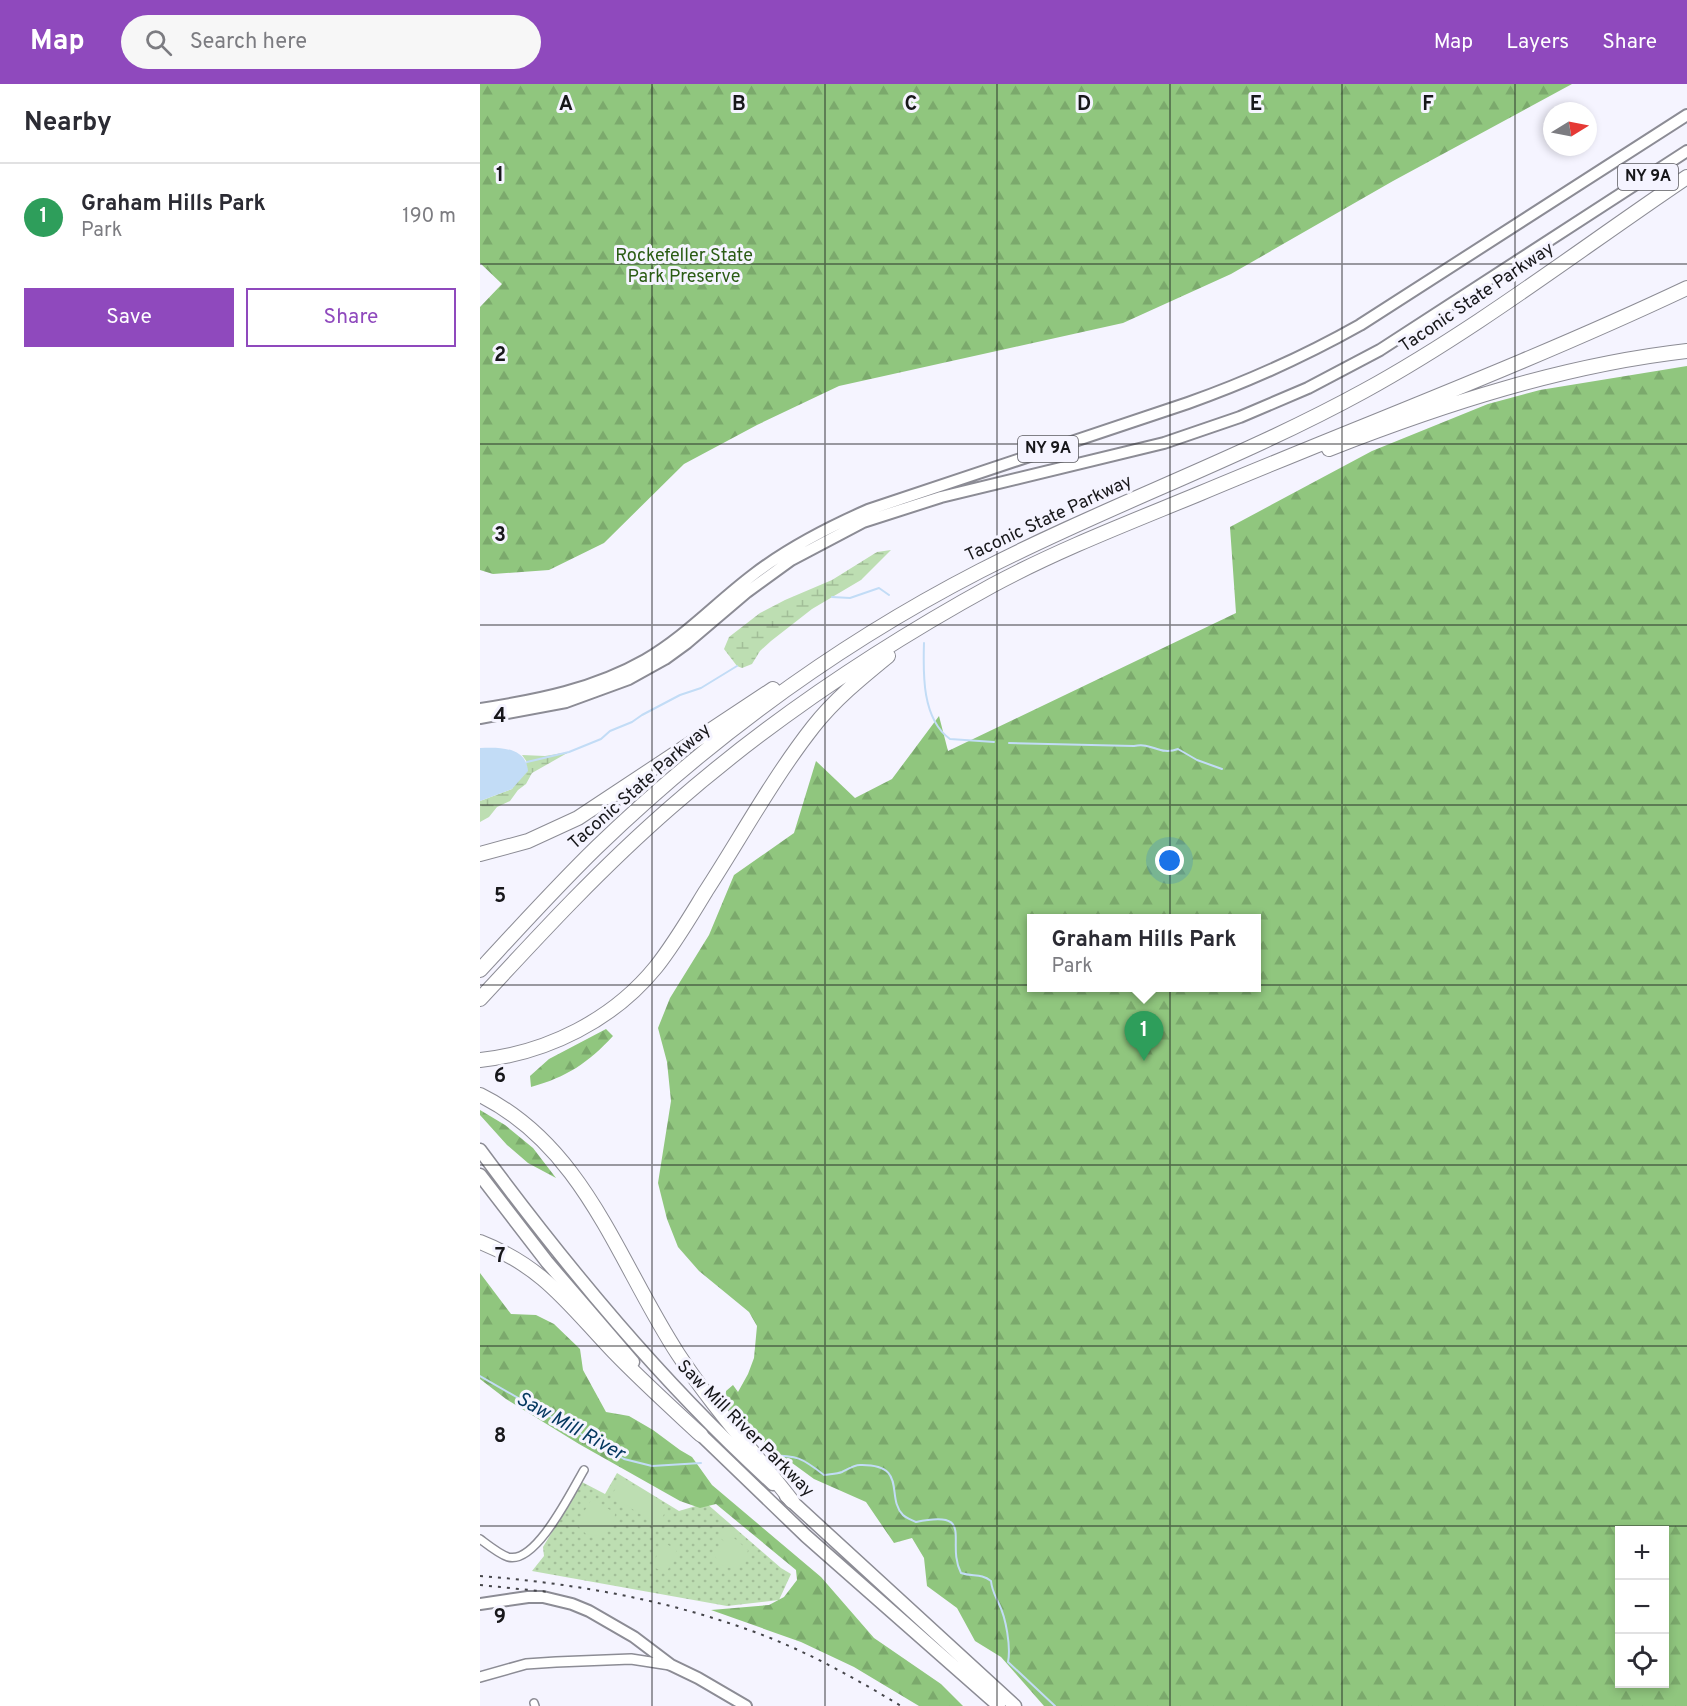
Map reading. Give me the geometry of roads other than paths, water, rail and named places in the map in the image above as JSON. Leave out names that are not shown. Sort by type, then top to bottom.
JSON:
[{"type":"highway","name":"Taconic State Parkway","points":[[480,970],[560,884],[636,810],[731,731],[826,663],[896,618],[991,565],[1298,425],[1367,390],[1469,327],[1687,177]]},
{"type":"highway","name":"Taconic State Parkway","points":[[480,999],[599,874],[650,825],[710,774],[816,694],[882,650],[939,616],[1032,566],[1113,530],[1593,330],[1687,288]]},
{"type":"highway","points":[[1270,464],[1289,465],[1409,420],[1531,382],[1608,363],[1687,351]]},
{"type":"highway","points":[[480,1060],[526,1051],[564,1037],[598,1019],[634,991],[671,947],[789,760],[819,719],[861,677],[939,616]]},
{"type":"highway","points":[[480,854],[528,841],[570,823],[771,690],[826,663]]},
{"type":"highway","points":[[480,1095],[533,1130],[568,1166],[591,1201],[642,1295],[682,1361],[725,1420],[792,1501]]},
{"type":"highway","name":"Saw Mill River Parkway","points":[[480,1150],[549,1241],[629,1336],[719,1433],[1015,1706]]},
{"type":"highway","name":"Saw Mill River Parkway","points":[[480,1175],[585,1308],[701,1435],[811,1541],[999,1706]]},
{"type":"highway","points":[[480,1242],[518,1261],[552,1286],[615,1353],[701,1435]]},
{"type":"main road","name":"NY 9A","points":[[480,709],[555,696],[596,683],[632,667],[682,636],[744,582],[773,561],[819,533],[868,510],[1214,394],[1304,354],[1368,320],[1687,115]]},
{"type":"main road","points":[[1610,164],[1687,122]]},
{"type":"main road","points":[[1608,203],[1687,142]]},
{"type":"main road","name":"NY 9A","points":[[480,718],[566,702],[629,679],[676,651],[747,592],[791,560],[863,522],[941,497],[1155,445],[1223,423],[1285,399],[1334,376],[1380,350],[1687,151]]},
{"type":"main road","points":[[480,1604],[528,1597],[543,1597],[572,1604],[589,1611],[634,1637],[671,1665],[746,1706]]},
{"type":"street","points":[[480,1539],[508,1557],[518,1557],[526,1553],[539,1544],[584,1470]]},
{"type":"street","points":[[480,1677],[526,1665],[556,1662],[632,1659],[671,1665]]},
{"type":"water","points":[[480,748],[511,750],[522,757],[528,771],[512,789],[480,801]]},
{"type":"waterway","points":[[832,597],[850,598],[879,588],[889,595]]},
{"type":"waterway","points":[[924,643],[926,695],[934,720],[941,730],[950,739],[994,742]]},
{"type":"waterway","points":[[527,762],[569,752],[601,739],[610,731],[632,722],[680,695],[701,688],[737,666]]},
{"type":"waterway","points":[[1009,743],[1141,745],[1166,751],[1178,749],[1197,760],[1222,769]]},
{"type":"waterway","name":"Saw Mill River","points":[[480,1376],[624,1459],[652,1466],[701,1463]]},
{"type":"waterway","name":"Saw Mill River","points":[[768,1455],[799,1459],[824,1475],[840,1473],[858,1465],[875,1466],[885,1470],[890,1476],[898,1508],[904,1516],[916,1522],[935,1519],[947,1520],[953,1524],[957,1561],[961,1573],[984,1577],[991,1581],[1006,1625],[1008,1662],[1055,1706]]},
{"type":"railway","points":[[480,1576],[548,1583],[616,1594],[716,1619],[808,1655],[901,1706]]},
{"type":"railway","points":[[480,1585],[549,1592]]},
{"type":"place","name":"Graham Hills Park","points":[[1144,1061]]},
{"type":"park label","name":"Rockefeller State Park Preserve","points":[[684,266]]}]
